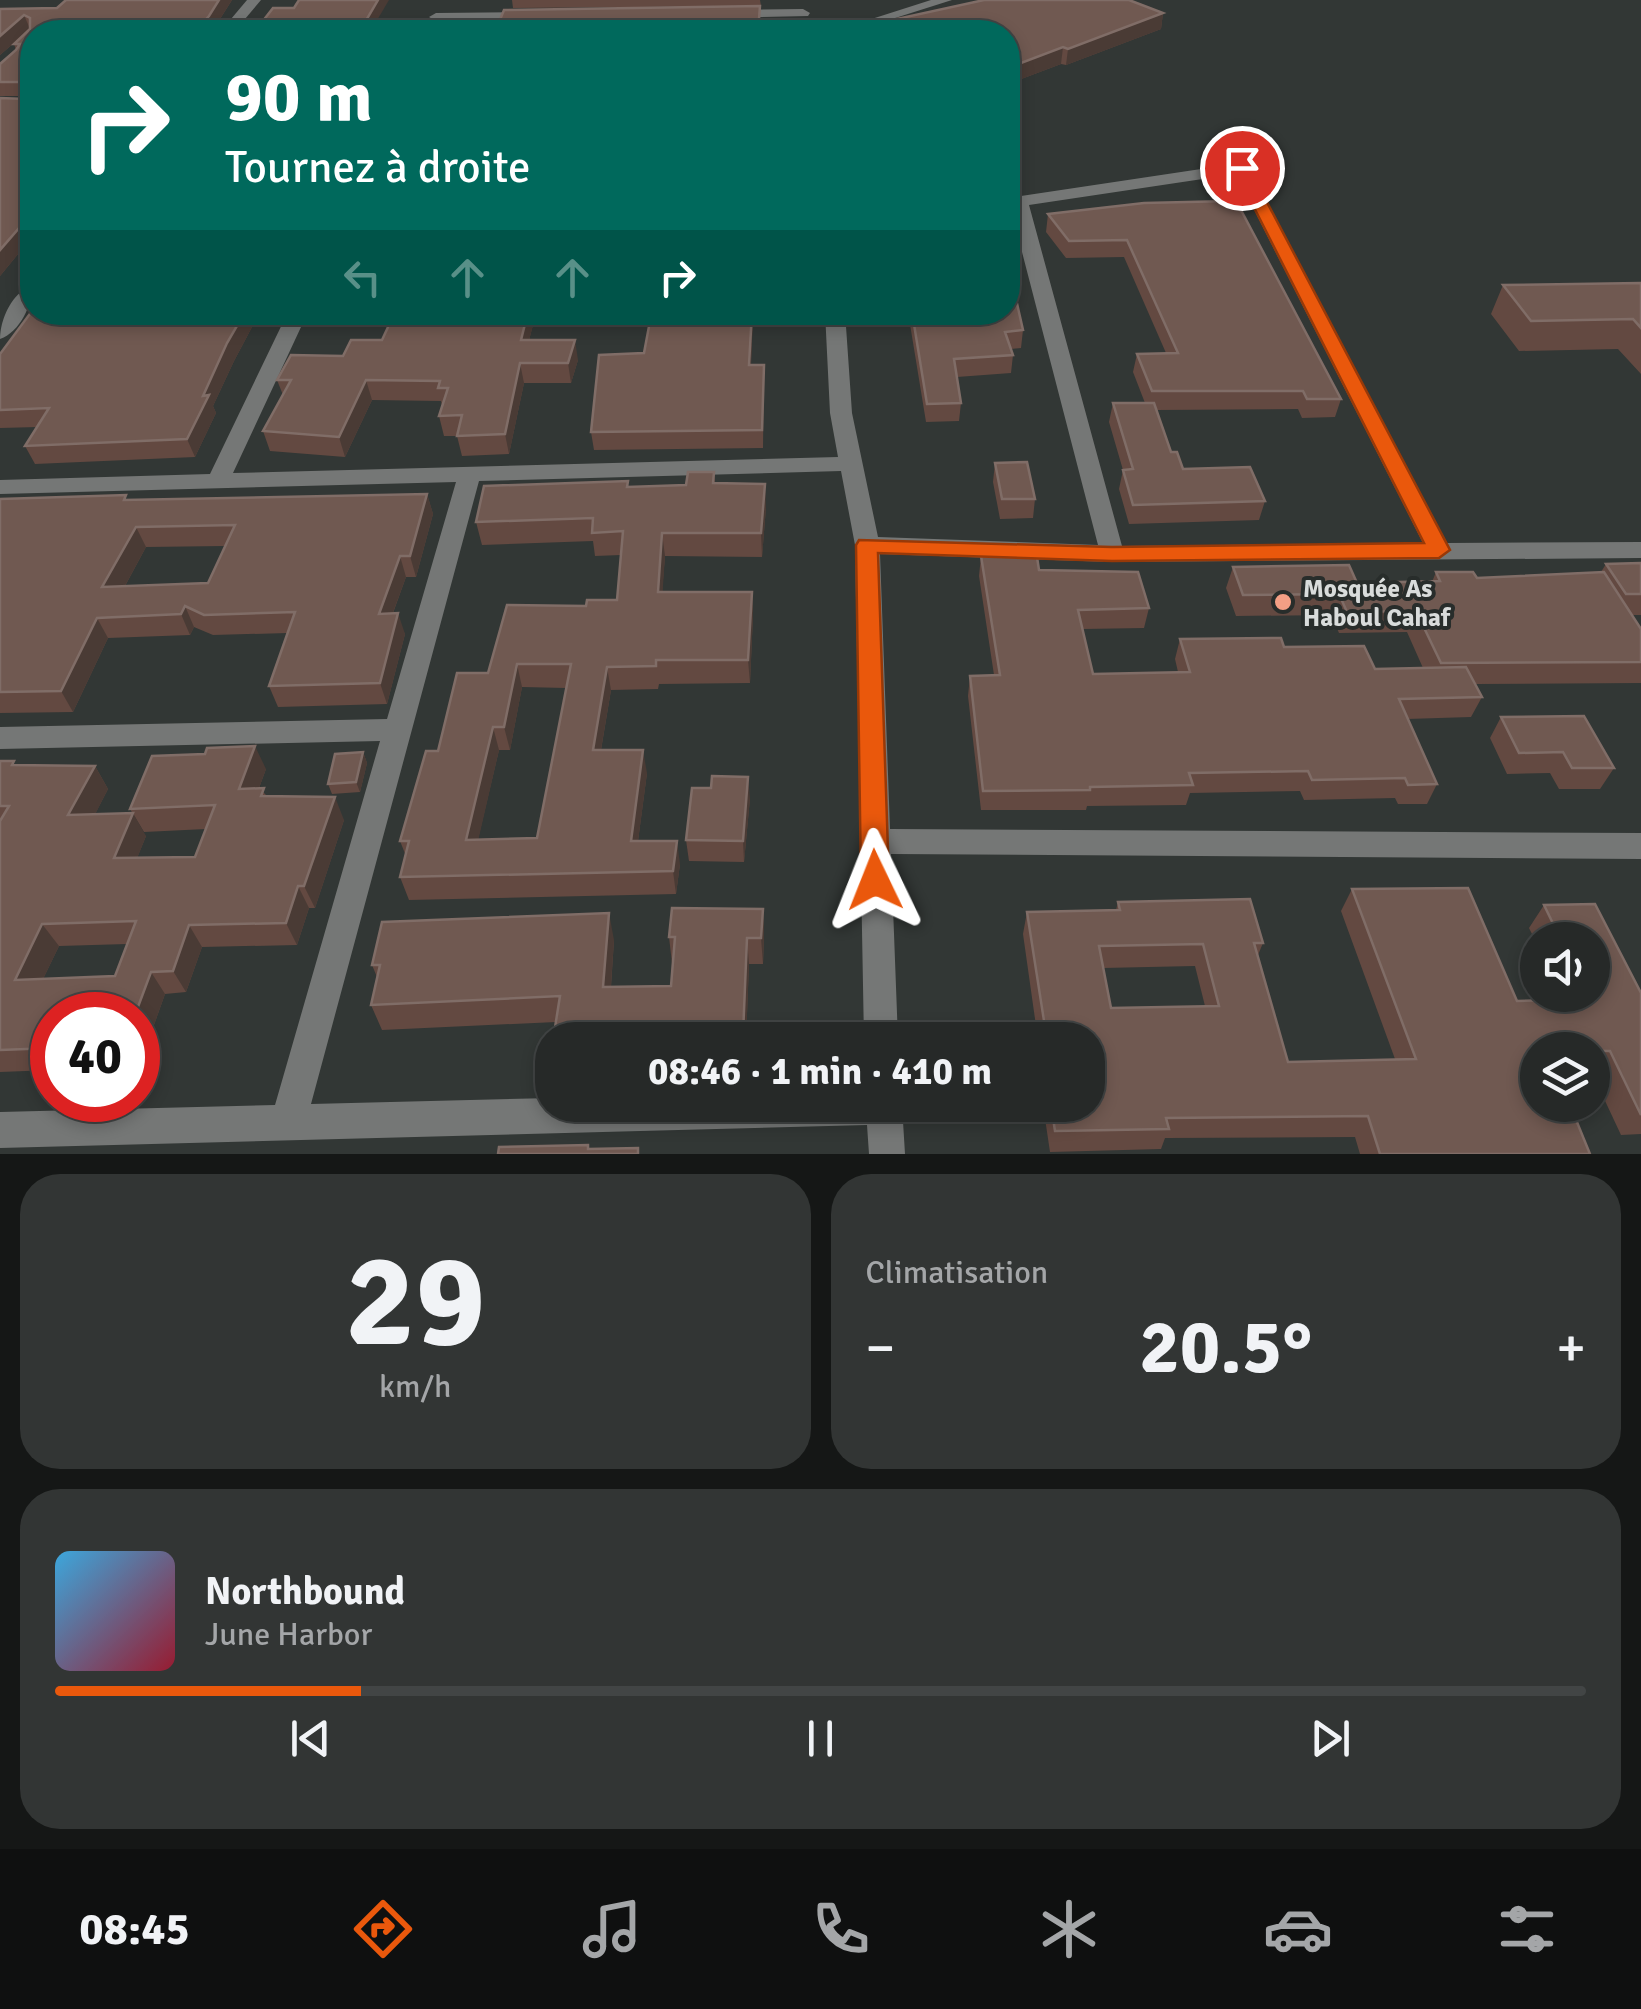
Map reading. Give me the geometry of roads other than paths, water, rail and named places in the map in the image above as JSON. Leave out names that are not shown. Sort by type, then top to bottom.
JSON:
[{"type":"street","points":[[237,20],[254,0]]},
{"type":"street","points":[[434,20],[444,0]]},
{"type":"street","points":[[878,20],[945,0]]},
{"type":"street","points":[[706,14],[802,6]]},
{"type":"street","points":[[436,17],[552,16]]},
{"type":"street","points":[[1020,202],[1242,168],[1439,550]]},
{"type":"street","points":[[1020,228],[1112,554]]},
{"type":"street","points":[[0,333],[20,307]]},
{"type":"street","points":[[218,482],[292,325]]},
{"type":"street","points":[[835,325],[841,412],[867,545],[880,1022]]},
{"type":"street","points":[[0,488],[852,464]]},
{"type":"street","points":[[288,1122],[469,475]]},
{"type":"street","points":[[867,545],[1112,554],[1641,550]]},
{"type":"street","points":[[0,738],[398,730]]},
{"type":"street","points":[[873,840],[1641,846]]},
{"type":"street","points":[[0,1130],[535,1115]]},
{"type":"street","points":[[885,1122],[887,1154]]},
{"type":"place","name":"Mosquée As Haboul Cahaf","points":[[1283,602]]}]
